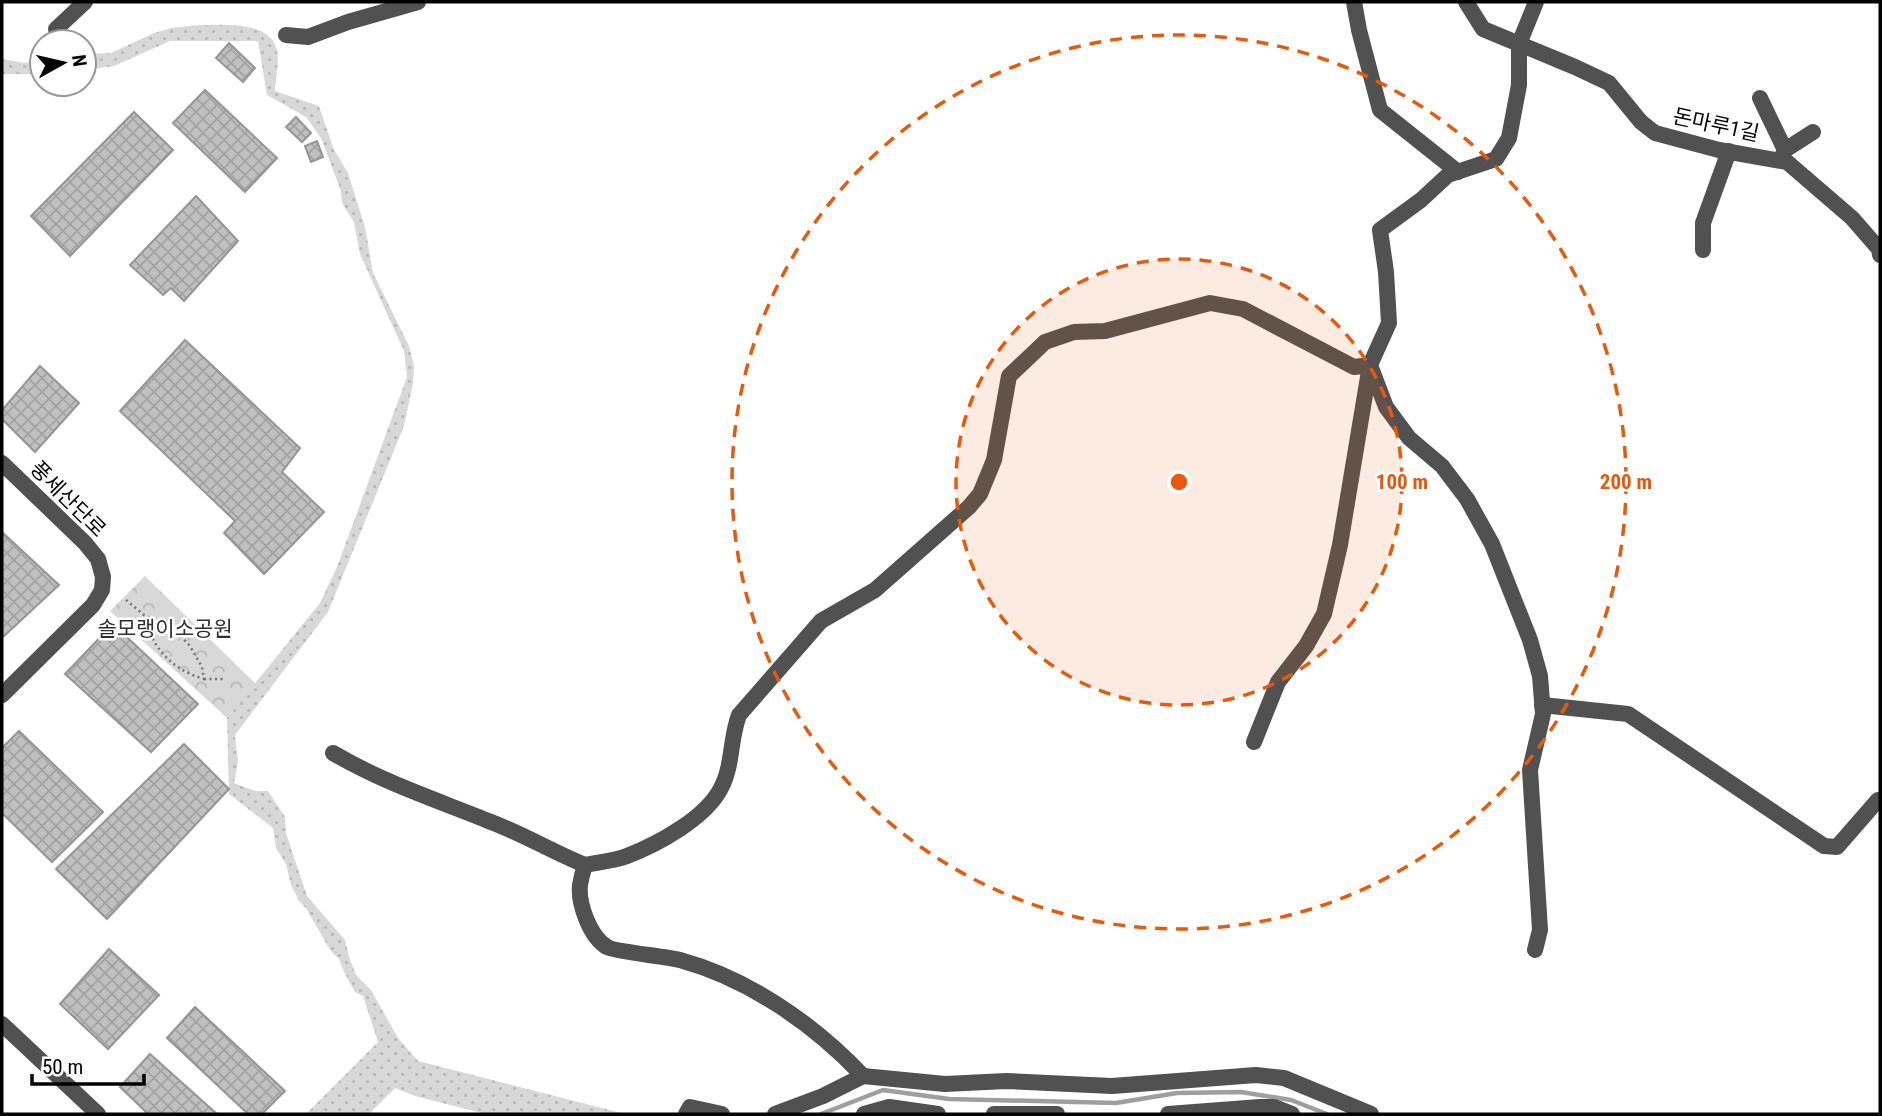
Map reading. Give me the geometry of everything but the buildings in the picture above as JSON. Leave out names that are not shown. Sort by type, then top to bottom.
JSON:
[{"type":"street","points":[[57,28],[85,2]]},
{"type":"street","points":[[286,35],[308,37],[348,22],[418,2]]},
{"type":"street","points":[[1354,2],[1380,110],[1458,172]]},
{"type":"street","name":"돈마루1길","points":[[1466,2],[1483,29],[1609,83],[1641,122],[1655,133],[1729,152],[1783,155],[1787,162],[1852,218],[1879,249],[1880,255]]},
{"type":"street","points":[[1254,742],[1278,682],[1306,646],[1324,614],[1340,545],[1370,365],[1389,323],[1380,230],[1421,200],[1448,175],[1496,159],[1509,138],[1519,85],[1519,44],[1536,2]]},
{"type":"street","points":[[1760,98],[1783,155],[1813,132]]},
{"type":"street","points":[[1703,250],[1703,223],[1729,152]]},
{"type":"street","points":[[333,752],[366,772],[403,789],[494,823],[585,865],[625,857],[668,837],[711,804],[722,786],[729,760],[732,732],[739,715],[821,621],[875,590],[928,546],[980,494],[994,460],[1009,376],[1045,342],[1074,332],[1105,331],[1210,303],[1243,309],[1354,367],[1370,365]]},
{"type":"street","points":[[1370,365],[1386,407],[1409,438],[1442,466],[1467,499],[1492,544],[1530,640],[1540,676],[1543,714],[1530,770],[1540,930],[1535,950]]},
{"type":"street","name":"풍세산단로","points":[[2,463],[85,543],[98,559],[103,577],[102,590],[93,604],[2,695]]},
{"type":"street","points":[[1542,705],[1628,714],[1824,845],[1837,846],[1878,800]]},
{"type":"street","points":[[585,865],[580,887],[582,906],[594,934],[607,948],[682,961],[750,988],[777,1004],[835,1047],[863,1076]]},
{"type":"street","points":[[2,1024],[98,1114]]},
{"type":"street","points":[[775,1114],[823,1096],[863,1076],[945,1084],[1006,1081],[1112,1086],[1256,1075],[1284,1078],[1371,1114]]},
{"type":"street","points":[[686,1114],[690,1107],[722,1114]]},
{"type":"street","points":[[864,1114],[889,1107],[938,1114]]},
{"type":"street","points":[[1167,1114],[1260,1107],[1274,1107],[1292,1114]]},
{"type":"street","points":[[994,1114],[1057,1114]]},
{"type":"path","points":[[126,600],[144,615],[174,629],[190,646],[202,667],[204,679]]},
{"type":"path","points":[[144,615],[148,631],[161,653],[184,673],[204,679],[226,679]]},
{"type":"green space","points":[[199,25],[244,26],[266,34],[273,41],[278,56],[275,91],[319,106],[334,150],[348,173],[365,227],[373,273],[409,346],[414,366],[404,426],[328,612],[235,735],[238,762],[234,783],[255,791],[268,791],[285,817],[286,833],[307,896],[345,940],[356,975],[371,990],[398,1038],[418,1061],[625,1114],[486,1114],[415,1096],[395,1088],[369,1114],[306,1114],[378,1042],[363,996],[355,992],[339,959],[330,950],[291,885],[286,864],[276,848],[273,828],[229,794],[227,718],[320,603],[337,567],[407,377],[404,351],[360,254],[354,222],[342,203],[341,191],[321,138],[306,117],[267,95],[258,41],[170,41],[114,66],[98,68],[98,53],[111,53],[171,28]]},
{"type":"green space","points":[[2,59],[28,62],[28,74],[2,74]]},
{"type":"green space","name":"솔모랭이소공원","points":[[145,576],[256,684],[227,718],[110,611]]},
{"type":"waterway","points":[[821,1114],[883,1090],[949,1099],[1116,1103],[1177,1093],[1241,1092],[1291,1100],[1327,1114]]}]
